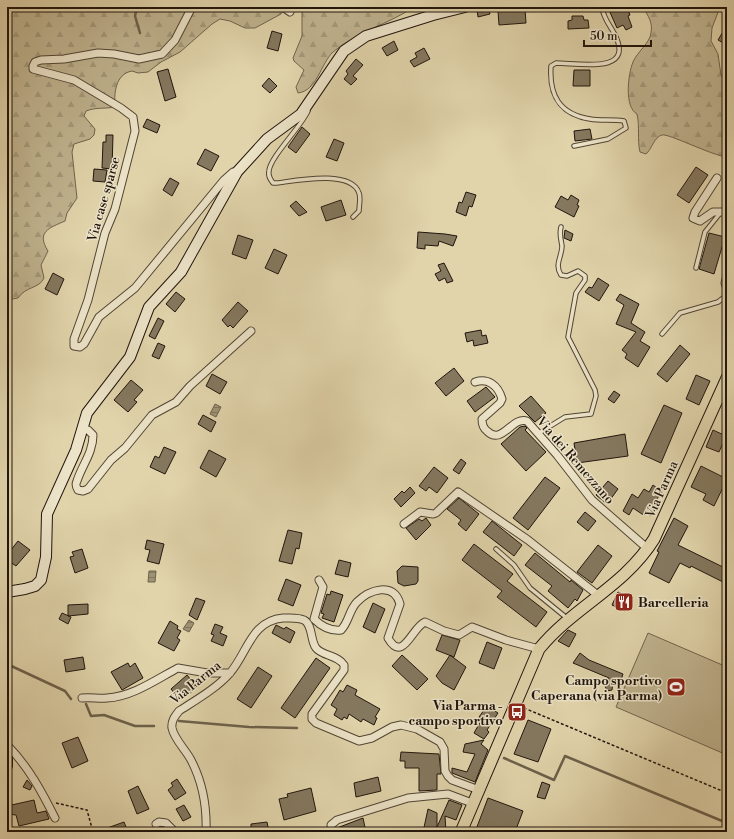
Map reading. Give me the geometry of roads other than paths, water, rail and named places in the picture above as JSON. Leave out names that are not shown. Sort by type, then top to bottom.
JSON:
[{"type":"main road","name":"Via Parma","points":[[461,832],[472,803],[479,790],[539,649],[552,632],[626,574],[648,550],[727,378]]},
{"type":"street","name":"Via case sparse","points":[[192,7],[175,40],[162,54],[139,59],[114,54],[98,53],[64,59],[41,60],[35,62],[32,66],[33,69],[74,80],[121,108],[133,118],[135,122],[135,131],[115,209],[105,233],[88,300],[74,339],[74,346],[80,347],[84,344],[99,317],[135,288],[224,180],[233,172],[237,172]]},
{"type":"street","points":[[283,7],[290,12]]},
{"type":"street","points":[[7,592],[25,590],[35,586],[41,580],[46,557],[47,514],[76,450],[87,413],[130,357],[149,307],[181,272],[237,172],[267,139],[301,114],[344,51],[366,36],[433,15],[465,7]]},
{"type":"street","points":[[717,178],[695,212],[694,218],[700,221],[713,212],[725,212]]},
{"type":"street","points":[[727,275],[725,283],[727,289]]},
{"type":"street","points":[[82,428],[88,430],[93,435],[86,464],[77,481],[76,487],[78,490],[83,491],[88,489],[111,460],[125,448],[152,415],[176,402],[190,386],[251,331]]},
{"type":"street","name":"Via dei Remezzano","points":[[475,382],[488,380],[501,395],[502,399],[500,403],[482,419],[482,424],[487,432],[493,435],[501,435],[518,421],[523,420],[539,433],[592,500],[648,550]]},
{"type":"street","points":[[404,524],[420,512],[436,513],[458,492],[528,540],[599,596]]},
{"type":"street","points":[[319,580],[323,587],[314,619],[319,624],[329,629],[341,630],[357,602],[376,590],[382,589],[390,590],[400,604],[388,638],[391,644],[396,647],[401,647],[407,644],[415,629],[425,622],[444,631],[459,635],[468,628],[479,629],[506,640],[539,649]]},
{"type":"street","name":"Via Parma","points":[[206,832],[207,808],[205,798],[192,761],[172,728],[173,718],[179,711],[230,673],[255,633],[264,623],[276,619],[291,617],[305,621],[309,626],[317,649],[337,658],[344,665],[344,670],[314,710],[312,719],[316,723],[359,741],[372,738],[392,727],[401,725],[417,729],[440,742],[444,749],[445,771],[452,780],[479,790]]},
{"type":"street","points":[[82,698],[108,698],[128,693],[178,668],[208,673],[230,673]]},
{"type":"street","points":[[7,745],[20,758],[40,788],[55,818]]},
{"type":"street","points":[[7,756],[7,766]]},
{"type":"street","points":[[332,832],[331,825],[337,820],[408,798],[448,794],[472,803]]},
{"type":"street","points":[[156,824],[159,822],[166,823],[175,832]]},
{"type":"lane","points":[[574,146],[608,139],[626,128],[624,121],[588,119],[574,114],[562,108],[554,97],[551,66],[556,63],[600,64],[612,62],[618,56],[620,49],[618,40],[603,15],[602,7]]},
{"type":"lane","points":[[308,103],[310,107],[306,116],[269,170],[270,178],[273,183],[331,178],[350,183],[355,187],[359,194],[359,211],[353,217]]},
{"type":"lane","points":[[696,268],[706,232],[725,212]]},
{"type":"lane","points":[[539,433],[565,416],[591,414],[596,396],[593,384],[568,337],[576,292],[585,280],[585,276],[578,271],[567,276],[561,275],[558,271],[557,265],[562,247],[560,233],[561,227]]},
{"type":"lane","points":[[662,334],[680,313],[718,302],[727,295]]},
{"type":"lane","points":[[496,549],[514,565],[530,588],[551,603],[569,620]]},
{"type":"waterway","points":[[137,7],[135,16],[140,33]]},
{"type":"waterway","points":[[7,664],[65,691],[71,699]]},
{"type":"waterway","points":[[86,704],[91,716],[104,715],[135,726],[154,726]]},
{"type":"waterway","points":[[179,721],[249,727],[297,728]]},
{"type":"waterway","points":[[504,758],[554,780],[565,756],[727,823]]},
{"type":"place","name":"Barcelleria","points":[[624,602]]},
{"type":"place","name":"Campo sportivo Caperana (via Parma)","points":[[676,687]]},
{"type":"place","name":"Via Parma - campo sportivo","points":[[517,712]]}]
